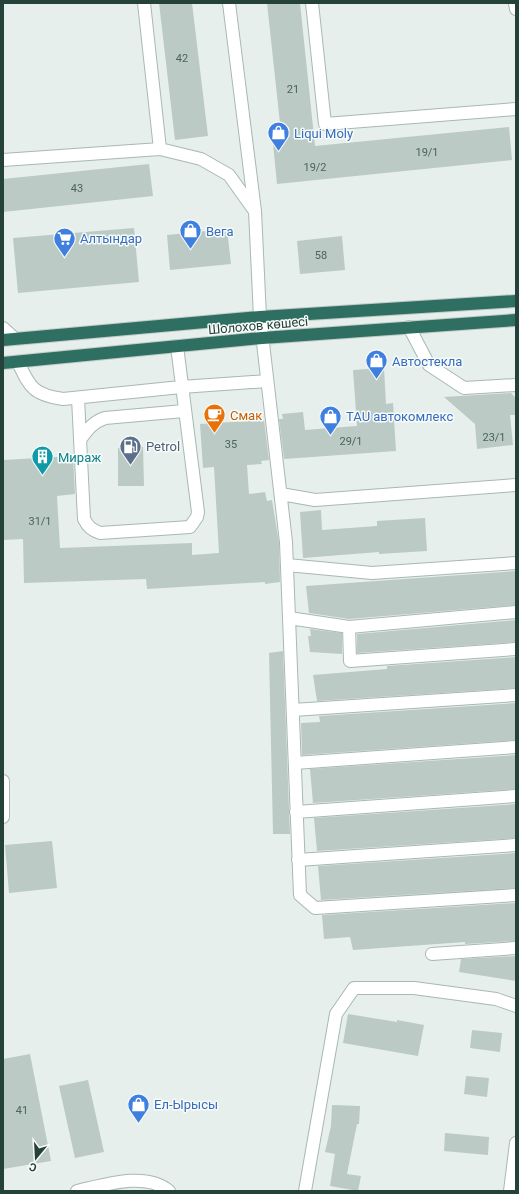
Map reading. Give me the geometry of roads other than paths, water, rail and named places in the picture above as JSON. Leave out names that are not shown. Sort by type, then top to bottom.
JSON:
[{"type":"highway","name":"Шолохов көшесі","points":[[9,339],[260,317],[516,301]]},
{"type":"highway","name":"Шолохов көшесі","points":[[3,363],[262,338],[516,320]]},
{"type":"street","points":[[144,3],[160,149]]},
{"type":"street","points":[[229,3],[255,211],[260,317],[281,494],[287,565],[300,895],[315,908],[516,895]]},
{"type":"street","points":[[312,3],[325,124],[516,109]]},
{"type":"street","points":[[516,3],[516,9]]},
{"type":"street","points":[[3,160],[160,149],[201,159],[229,175],[255,211]]},
{"type":"street","points":[[408,327],[429,365],[464,388],[516,385]]},
{"type":"street","points":[[3,328],[9,339]]},
{"type":"street","points":[[78,398],[84,519],[93,531],[100,533],[190,527],[197,517],[198,512],[184,411],[177,346]]},
{"type":"street","points":[[18,362],[27,382],[36,391],[48,397],[63,400],[181,387],[268,381]]},
{"type":"street","points":[[80,440],[96,421],[105,418],[184,411]]},
{"type":"street","points":[[281,494],[315,500],[516,485]]},
{"type":"street","points":[[287,565],[372,573],[516,563]]},
{"type":"street","points":[[289,618],[349,627],[516,612]]},
{"type":"street","points":[[349,627],[350,661],[516,649]]},
{"type":"street","points":[[293,710],[516,695]]},
{"type":"street","points":[[294,763],[516,747]]},
{"type":"street","points":[[3,781],[3,817]]},
{"type":"street","points":[[296,812],[516,796]]},
{"type":"street","points":[[298,860],[516,845]]},
{"type":"street","points":[[432,954],[516,948]]},
{"type":"street","points":[[305,1191],[336,1014],[354,988],[414,988],[496,1000],[516,1006]]},
{"type":"street","points":[[510,1191],[516,1143]]},
{"type":"street","points":[[76,1191],[125,1181],[152,1181],[163,1186],[169,1191]]},
{"type":"place","name":"Liqui Moly","points":[[279,152]]},
{"type":"place","name":"Вега","points":[[190,250]]},
{"type":"place","name":"Алтындар","points":[[64,258]]},
{"type":"place","name":"Автостекла","points":[[376,380]]},
{"type":"place","name":"Смак","points":[[215,434]]},
{"type":"place","name":"TAU автокомлекс","points":[[330,436]]},
{"type":"place","name":"Petrol","points":[[131,466]]},
{"type":"place","name":"Мираж","points":[[43,476]]},
{"type":"place","name":"Ел-Ырысы","points":[[139,1124]]}]
